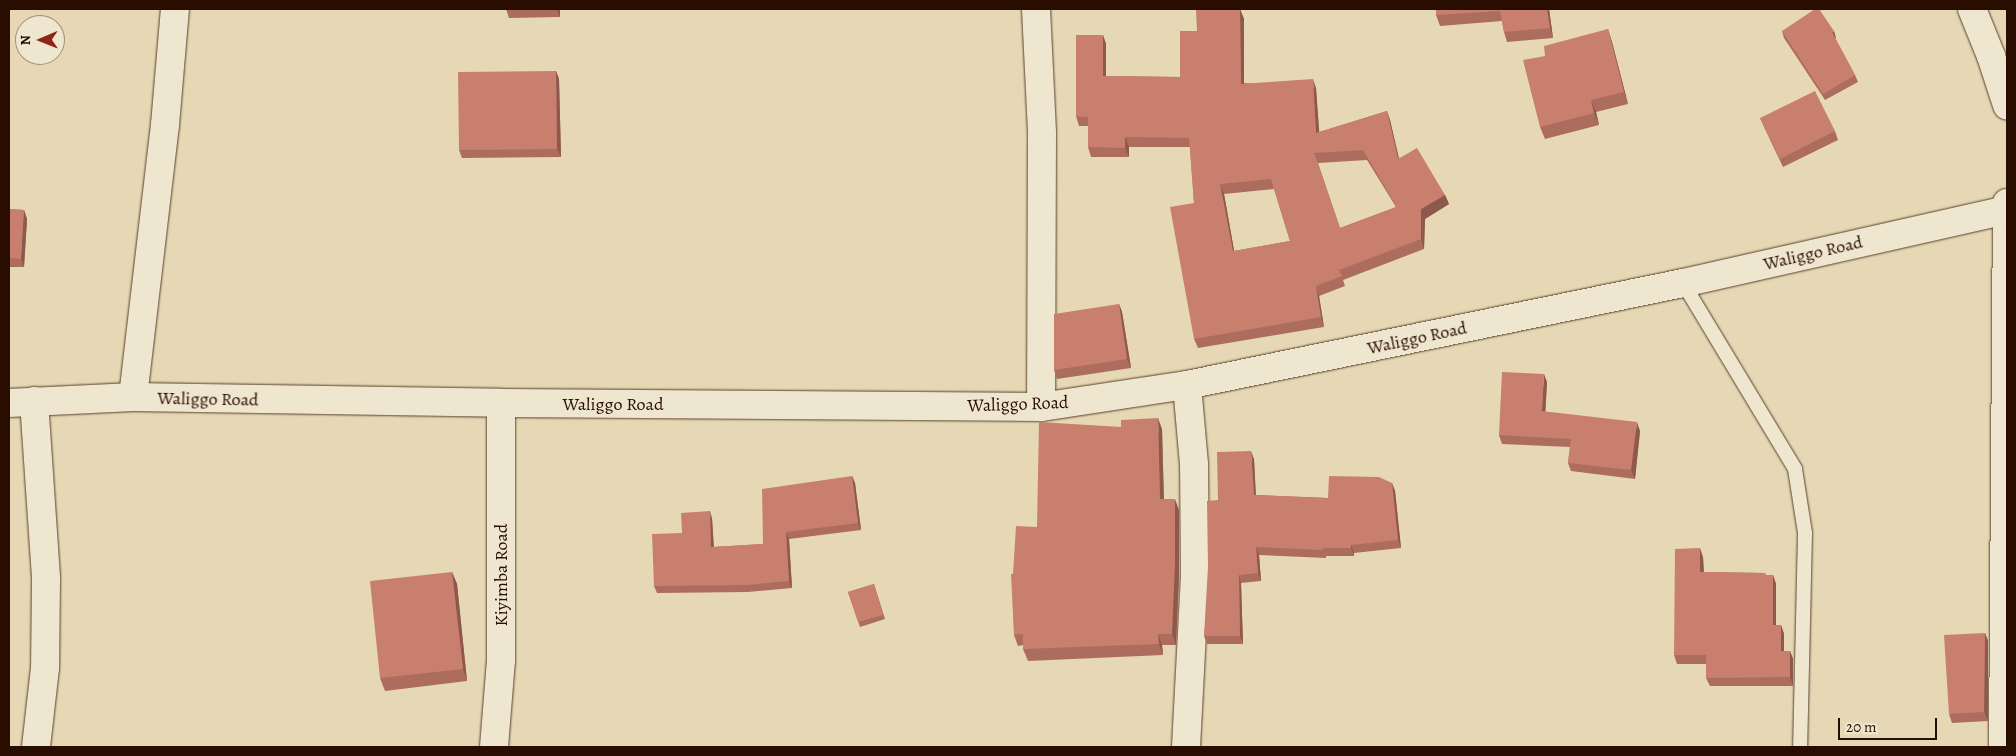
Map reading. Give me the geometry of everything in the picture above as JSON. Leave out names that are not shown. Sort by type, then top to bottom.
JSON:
[{"type":"street","points":[[133,398],[165,125],[175,9]]},
{"type":"street","points":[[1036,9],[1042,133],[1041,406]]},
{"type":"street","points":[[1972,9],[1991,56],[2007,105]]},
{"type":"street","points":[[2003,747],[2007,208]]},
{"type":"street","name":"Waliggo Road","points":[[21,402],[133,398],[501,403],[1041,406],[1188,385],[1683,282],[2007,208]]},
{"type":"street","points":[[1186,747],[1195,575],[1194,464],[1188,385]]},
{"type":"street","points":[[21,402],[46,579],[45,668],[36,747]]},
{"type":"street","name":"Kiyimba Road","points":[[494,747],[501,660],[501,403]]},
{"type":"lane","points":[[1683,282],[1795,468],[1805,532],[1800,747]]},
{"type":"building","points":[[1240,9],[1241,84],[1313,79],[1316,133],[1387,111],[1398,159],[1417,148],[1445,195],[1421,209],[1421,239],[1339,270],[1342,276],[1316,286],[1321,317],[1194,339],[1170,207],[1194,203],[1189,138],[1125,137],[1125,148],[1088,147],[1088,117],[1076,116],[1076,35],[1103,35],[1103,76],[1180,77],[1180,31],[1197,31],[1196,10]],"holes":[[[1363,150],[1397,207],[1340,228],[1314,153]],[[1271,179],[1290,241],[1233,251],[1220,184]]]},
{"type":"building","points":[[1436,9],[1547,9],[1550,28],[1504,32],[1500,11],[1436,15]]},
{"type":"building","points":[[1815,9],[1819,9],[1834,31],[1832,32],[1855,75],[1823,94],[1782,31]]},
{"type":"building","points":[[1608,29],[1624,92],[1591,100],[1594,113],[1540,127],[1523,60],[1545,56],[1544,46]]},
{"type":"building","points":[[556,71],[557,149],[459,150],[458,72]]},
{"type":"building","points":[[1815,91],[1835,131],[1780,159],[1760,118]]},
{"type":"building","points":[[9,209],[24,210],[21,259],[9,258]]},
{"type":"building","points":[[1119,304],[1127,359],[1054,370],[1054,314]]},
{"type":"building","points":[[1502,372],[1544,374],[1542,411],[1637,422],[1631,470],[1568,463],[1571,439],[1499,435]]},
{"type":"building","points":[[1158,418],[1160,499],[1175,499],[1172,634],[1158,634],[1159,644],[1023,649],[1023,634],[1014,635],[1011,574],[1013,574],[1016,526],[1037,527],[1039,422],[1121,427],[1121,420]]},
{"type":"building","points":[[1251,451],[1254,495],[1328,498],[1329,476],[1379,477],[1392,483],[1398,540],[1351,545],[1351,548],[1323,548],[1323,550],[1256,547],[1258,573],[1239,575],[1240,636],[1204,636],[1208,567],[1207,501],[1218,500],[1217,452]]},
{"type":"building","points":[[852,476],[858,523],[786,532],[789,581],[746,585],[654,586],[652,534],[682,533],[681,513],[710,511],[711,547],[763,544],[762,489]]},
{"type":"building","points":[[1700,548],[1700,572],[1765,573],[1765,575],[1773,575],[1773,625],[1781,625],[1781,651],[1790,651],[1790,677],[1706,678],[1706,655],[1674,655],[1675,549]]},
{"type":"building","points":[[452,572],[463,669],[380,678],[370,581]]},
{"type":"building","points":[[874,584],[883,615],[858,622],[848,592]]},
{"type":"building","points":[[1985,633],[1984,712],[1949,714],[1944,635]]},
{"type":"building","points":[[1358,746],[1358,747],[1332,747]]}]
